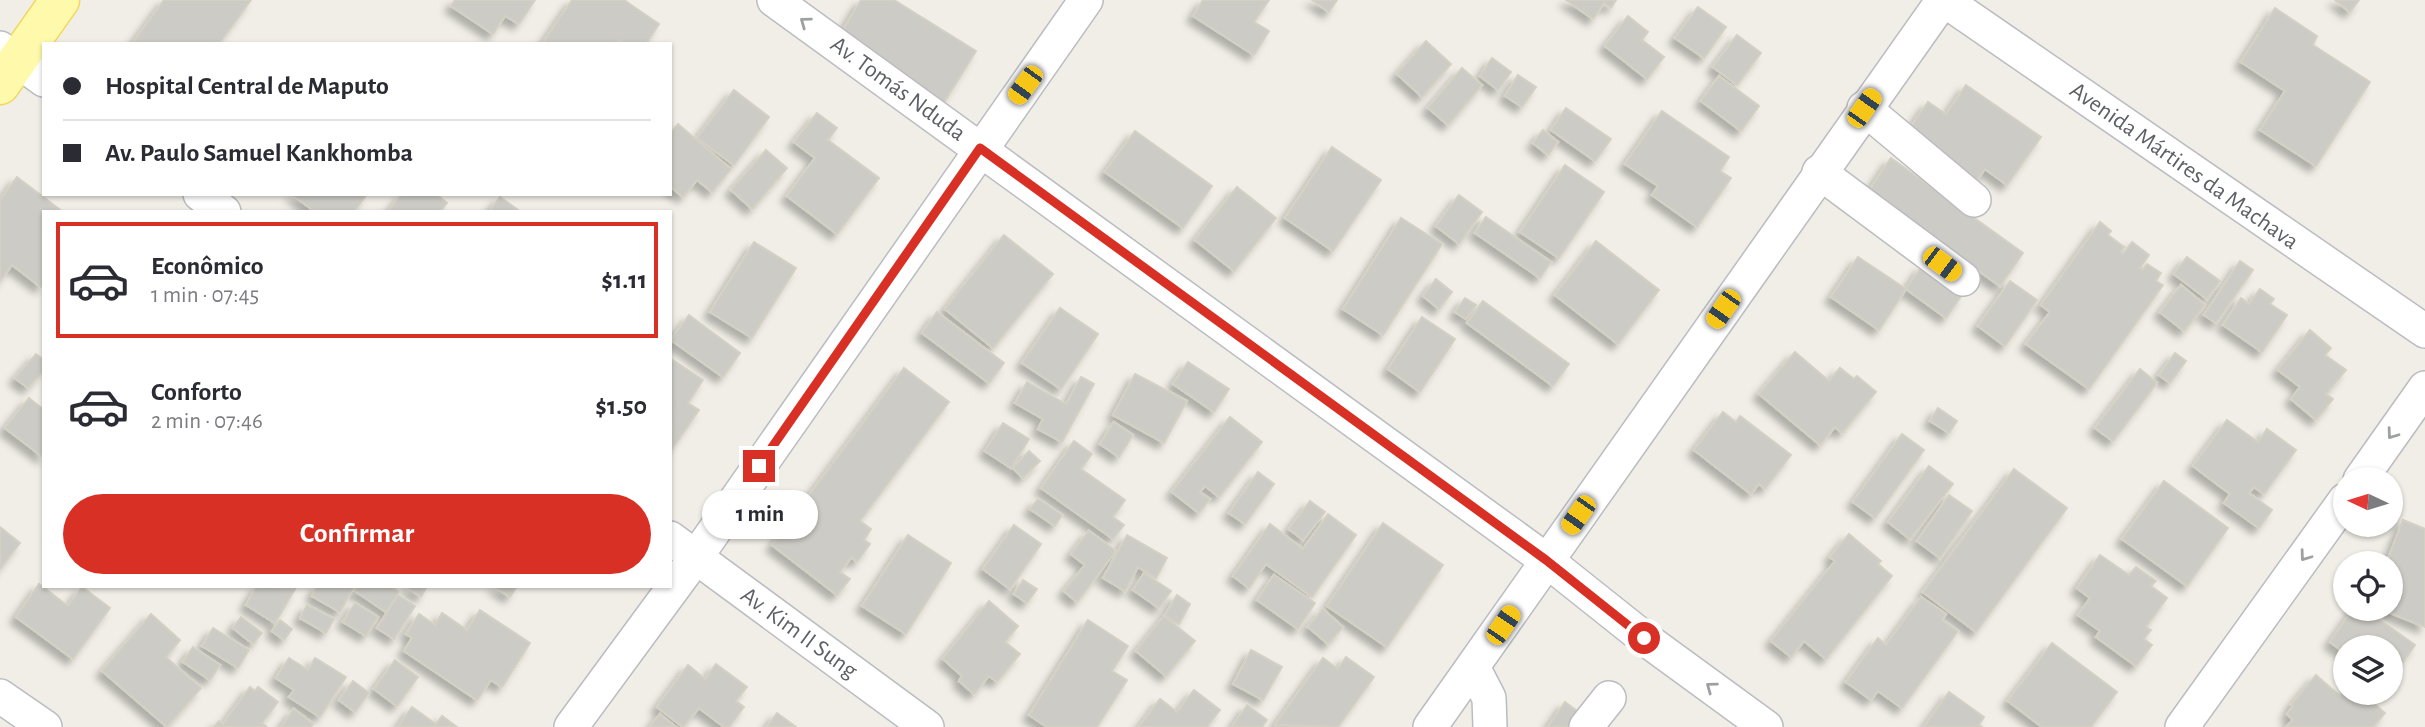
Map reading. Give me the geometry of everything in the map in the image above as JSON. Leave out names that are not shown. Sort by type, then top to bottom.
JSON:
[{"type":"main road","points":[[16,69],[60,0]]},
{"type":"street","name":"Av. Tomás Nduda","points":[[774,0],[1546,560],[1644,638],[1766,727]]},
{"type":"street","points":[[672,566],[1086,0]]},
{"type":"street","points":[[1430,727],[1864,108],[1943,0]]},
{"type":"street","name":"Avenida Mártires da Machava","points":[[1943,0],[2425,331]]},
{"type":"street","points":[[1864,108],[1974,200]]},
{"type":"street","points":[[1819,172],[1963,279]]},
{"type":"street","points":[[203,196],[221,210]]},
{"type":"street","points":[[2369,467],[2425,388]]},
{"type":"street","points":[[2182,727],[2333,517]]},
{"type":"street","name":"Av. Kim II Sung","points":[[683,548],[928,727]]},
{"type":"street","points":[[571,727],[658,588]]},
{"type":"street","points":[[1473,667],[1489,698],[1490,727]]},
{"type":"street","points":[[0,696],[45,727]]},
{"type":"street","points":[[1586,727],[1609,698]]},
{"type":"building","points":[[164,0],[251,0],[220,42],[133,42]]},
{"type":"building","points":[[455,0],[535,0],[519,24],[505,16],[493,34],[451,6]]},
{"type":"building","points":[[572,0],[624,0],[659,24],[647,42],[543,42]]},
{"type":"building","points":[[861,0],[894,0],[976,51],[943,104],[838,38]]},
{"type":"building","points":[[1203,0],[1269,0],[1254,22],[1269,31],[1254,55],[1193,16]]},
{"type":"building","points":[[1312,0],[1337,0],[1329,12]]},
{"type":"building","points":[[1566,0],[1616,0],[1611,8],[1604,3],[1593,19]]},
{"type":"building","points":[[2335,0],[2359,0],[2350,12]]},
{"type":"building","points":[[1698,7],[1726,27],[1704,58],[1675,38]]},
{"type":"building","points":[[2275,8],[2317,36],[2313,45],[2370,82],[2316,166],[2260,130],[2285,91],[2241,62]]},
{"type":"building","points":[[1628,16],[1648,32],[1642,40],[1664,57],[1647,79],[1605,46]]},
{"type":"building","points":[[1737,35],[1761,53],[1737,85],[1713,67]]},
{"type":"building","points":[[1426,41],[1451,64],[1422,97],[1397,74]]},
{"type":"building","points":[[1492,58],[1511,72],[1498,90],[1480,76]]},
{"type":"building","points":[[1462,68],[1482,85],[1448,125],[1428,108]]},
{"type":"building","points":[[1518,75],[1536,87],[1522,107],[1505,96]]},
{"type":"building","points":[[1719,76],[1759,106],[1741,131],[1701,101]]},
{"type":"building","points":[[1966,85],[2041,137],[2007,185],[1985,169],[1975,183],[1906,134],[1928,102],[1946,114]]},
{"type":"building","points":[[734,90],[769,117],[734,165],[697,138]]},
{"type":"building","points":[[1566,108],[1611,139],[1595,161],[1551,130]]},
{"type":"building","points":[[1662,111],[1729,157],[1720,171],[1731,178],[1697,227],[1652,195],[1658,186],[1625,164]]},
{"type":"building","points":[[817,113],[837,128],[828,140],[879,178],[837,234],[787,196],[815,158],[794,142]]},
{"type":"building","points":[[678,124],[731,169],[712,192],[697,180],[683,197],[672,188],[672,132]]},
{"type":"building","points":[[1543,130],[1558,142],[1548,155],[1533,143]]},
{"type":"building","points":[[1135,131],[1212,186],[1183,228],[1105,172]]},
{"type":"building","points":[[1332,147],[1381,180],[1333,251],[1285,218]]},
{"type":"building","points":[[766,150],[787,168],[752,209],[731,190]]},
{"type":"building","points":[[1891,158],[2023,253],[2000,286],[1868,192]]},
{"type":"building","points":[[1565,165],[1604,192],[1559,258],[1520,232]]},
{"type":"building","points":[[17,177],[60,210],[42,210],[41,287],[12,265],[0,281],[0,200]]},
{"type":"building","points":[[1237,187],[1276,218],[1234,271],[1195,240]]},
{"type":"building","points":[[1459,195],[1482,212],[1459,244],[1436,226]]},
{"type":"building","points":[[295,196],[366,196],[355,210],[312,210]]},
{"type":"building","points":[[400,196],[438,196],[447,203],[442,210],[390,210]]},
{"type":"building","points":[[500,197],[518,210],[490,210]]},
{"type":"building","points":[[1486,217],[1551,262],[1540,278],[1475,233]]},
{"type":"building","points":[[1401,218],[1442,244],[1383,335],[1343,309]]},
{"type":"building","points":[[2100,222],[2111,231],[2108,235],[2124,247],[2121,252],[2123,254],[2132,242],[2149,255],[2140,268],[2143,269],[2147,264],[2161,273],[2156,281],[2163,285],[2089,389],[2026,344],[2050,312],[2041,305]]},
{"type":"building","points":[[1004,235],[1053,274],[993,348],[945,309]]},
{"type":"building","points":[[1596,241],[1659,290],[1618,344],[1555,295]]},
{"type":"building","points":[[754,242],[796,268],[752,338],[710,312]]},
{"type":"building","points":[[1858,257],[1906,289],[1879,330],[1831,297]]},
{"type":"building","points":[[2187,257],[2220,281],[2207,299],[2174,274]]},
{"type":"building","points":[[2240,261],[2253,270],[2216,323],[2204,315]]},
{"type":"building","points":[[1922,266],[1962,295],[1946,318],[1906,289]]},
{"type":"building","points":[[1436,279],[1452,292],[1439,309],[1423,296]]},
{"type":"building","points":[[2010,281],[2037,300],[2005,346],[1978,326]]},
{"type":"building","points":[[2181,285],[2205,305],[2184,331],[2160,312]]},
{"type":"building","points":[[2260,289],[2274,299],[2270,304],[2287,315],[2262,352],[2223,325],[2241,298],[2249,304]]},
{"type":"building","points":[[1465,298],[1476,305],[1466,319],[1455,312]]},
{"type":"building","points":[[1483,301],[1569,364],[1553,386],[1467,323]]},
{"type":"building","points":[[1060,308],[1098,334],[1061,389],[1022,363]]},
{"type":"building","points":[[937,312],[1004,363],[989,383],[922,333]]},
{"type":"building","points":[[689,315],[740,353],[723,377],[672,339]]},
{"type":"building","points":[[1422,317],[1455,339],[1420,392],[1388,369]]},
{"type":"building","points":[[2310,330],[2331,348],[2325,355],[2346,370],[2326,394],[2333,399],[2316,420],[2291,399],[2300,387],[2278,370]]},
{"type":"building","points":[[1795,352],[1829,381],[1840,368],[1854,379],[1857,376],[1876,392],[1842,433],[1835,427],[1820,445],[1759,394]]},
{"type":"building","points":[[2175,353],[2186,361],[2170,383],[2159,375]]},
{"type":"building","points":[[36,354],[42,358],[42,372],[28,388],[15,378]]},
{"type":"building","points":[[672,359],[703,380],[688,403],[699,410],[672,449]]},
{"type":"building","points":[[1188,362],[1229,389],[1214,412],[1173,384]]},
{"type":"building","points":[[904,368],[949,402],[860,521],[871,529],[864,540],[870,544],[857,562],[852,557],[840,572],[850,579],[837,595],[772,545]]},
{"type":"building","points":[[2140,369],[2157,383],[2113,441],[2095,428]]},
{"type":"building","points":[[1135,374],[1187,401],[1164,443],[1113,415]]},
{"type":"building","points":[[1081,377],[1094,384],[1062,442],[1038,429],[1043,419],[1015,403],[1027,382],[1066,404]]},
{"type":"building","points":[[29,398],[42,408],[42,456],[5,428]]},
{"type":"building","points":[[1938,408],[1957,421],[1949,433],[1930,421]]},
{"type":"building","points":[[1723,412],[1736,422],[1740,416],[1791,455],[1765,489],[1759,484],[1751,494],[1694,450]]},
{"type":"building","points":[[1230,417],[1262,442],[1219,497],[1205,486],[1200,492],[1210,499],[1199,513],[1172,492]]},
{"type":"building","points":[[2227,420],[2258,442],[2267,429],[2296,450],[2264,494],[2254,487],[2249,493],[2272,510],[2259,528],[2224,503],[2230,494],[2193,466]]},
{"type":"building","points":[[1114,422],[1133,435],[1119,457],[1100,444]]},
{"type":"building","points":[[1003,423],[1029,439],[1011,468],[985,451]]},
{"type":"building","points":[[1902,434],[1924,450],[1875,518],[1853,502]]},
{"type":"building","points":[[1074,441],[1092,454],[1081,469],[1125,500],[1113,517],[1124,525],[1113,539],[1041,488]]},
{"type":"building","points":[[1029,451],[1040,461],[1023,478],[1013,468]]},
{"type":"building","points":[[1929,466],[1953,484],[1910,539],[1888,522]]},
{"type":"building","points":[[2014,469],[2067,508],[1976,632],[1923,592]]},
{"type":"building","points":[[1258,472],[1274,484],[1245,524],[1229,513]]},
{"type":"building","points":[[2164,481],[2228,528],[2187,586],[2122,539]]},
{"type":"building","points":[[1949,495],[1972,511],[1940,558],[1917,541]]},
{"type":"building","points":[[1038,499],[1062,515],[1055,526],[1030,509]]},
{"type":"building","points":[[1310,501],[1325,512],[1303,540],[1289,529]]},
{"type":"building","points":[[1328,514],[1356,535],[1312,597],[1266,564],[1249,588],[1233,576],[1270,524],[1303,549]]},
{"type":"building","points":[[2403,520],[2425,529],[2425,627],[2403,618],[2403,551],[2391,551],[2396,537],[2403,537]]},
{"type":"building","points":[[1383,523],[1443,565],[1387,647],[1327,606]]},
{"type":"building","points":[[1014,525],[1041,544],[1010,589],[983,569]]},
{"type":"building","points":[[0,527],[20,543],[0,569]]},
{"type":"building","points":[[1089,531],[1116,551],[1077,602],[1064,591],[1085,565],[1071,554]]},
{"type":"building","points":[[1849,534],[1881,561],[1878,564],[1892,576],[1826,659],[1804,641],[1791,657],[1771,641],[1835,561],[1830,557]]},
{"type":"building","points":[[908,535],[951,563],[906,634],[862,606]]},
{"type":"building","points":[[1127,535],[1167,558],[1156,578],[1138,567],[1125,591],[1103,578]]},
{"type":"building","points":[[2100,555],[2129,575],[2136,567],[2156,581],[2151,586],[2167,598],[2146,627],[2151,630],[2144,639],[2152,645],[2136,666],[2096,637],[2100,631],[2078,615],[2090,598],[2077,588]]},
{"type":"building","points":[[1144,573],[1171,591],[1159,608],[1133,590]]},
{"type":"building","points":[[1274,575],[1315,603],[1298,629],[1257,600]]},
{"type":"building","points":[[1023,580],[1037,589],[1027,603],[1014,594]]},
{"type":"building","points":[[39,584],[68,606],[83,588],[110,608],[73,659],[16,617]]},
{"type":"building","points":[[256,588],[295,589],[275,623],[246,605]]},
{"type":"building","points":[[316,588],[353,588],[340,612],[312,596]]},
{"type":"building","points":[[357,588],[394,588],[399,592],[386,612],[355,591]]},
{"type":"building","points":[[409,588],[426,588],[421,597]]},
{"type":"building","points":[[497,588],[516,588],[510,597]]},
{"type":"building","points":[[398,595],[415,606],[394,639],[377,628]]},
{"type":"building","points":[[1177,595],[1190,604],[1179,624],[1165,615]]},
{"type":"building","points":[[1921,597],[1946,614],[1942,620],[1958,631],[1902,708],[1878,691],[1871,700],[1846,682],[1878,638],[1886,645]]},
{"type":"building","points":[[989,601],[1018,626],[1005,642],[1020,654],[997,682],[989,676],[974,694],[959,681],[962,676],[943,659]]},
{"type":"building","points":[[355,603],[378,617],[366,636],[343,622]]},
{"type":"building","points":[[307,605],[334,619],[326,633],[300,618]]},
{"type":"building","points":[[1323,609],[1343,627],[1328,644],[1308,627]]},
{"type":"building","points":[[480,610],[530,643],[502,687],[491,680],[477,700],[404,651],[412,638],[406,634],[419,614],[435,625],[442,613],[467,630]]},
{"type":"building","points":[[151,614],[180,640],[166,657],[201,688],[167,727],[102,671]]},
{"type":"building","points":[[1164,616],[1195,641],[1166,676],[1136,651]]},
{"type":"building","points":[[241,617],[262,633],[253,644],[233,628]]},
{"type":"building","points":[[280,620],[292,629],[284,640],[272,631]]},
{"type":"building","points":[[1088,620],[1128,646],[1112,671],[1127,680],[1097,727],[1047,727],[1029,715]]},
{"type":"building","points":[[2345,621],[2382,621],[2401,635],[2335,635]]},
{"type":"building","points":[[213,628],[249,650],[238,668],[202,646]]},
{"type":"building","points":[[2403,636],[2415,645],[2403,662]]},
{"type":"building","points":[[2052,643],[2117,692],[2091,727],[2042,727],[2008,701]]},
{"type":"building","points":[[193,647],[220,665],[210,680],[183,662]]},
{"type":"building","points":[[1251,650],[1282,667],[1263,700],[1233,684]]},
{"type":"building","points":[[1346,657],[1374,677],[1338,727],[1275,725],[1323,658],[1338,669]]},
{"type":"building","points":[[289,658],[308,670],[315,658],[346,677],[320,717],[289,697],[294,690],[276,678]]},
{"type":"building","points":[[395,660],[418,677],[397,706],[374,689]]},
{"type":"building","points":[[716,664],[747,687],[736,701],[744,707],[729,727],[724,727],[699,708],[683,727],[657,707],[688,665],[705,679]]},
{"type":"building","points":[[2316,675],[2333,690],[2333,705],[2376,705],[2385,713],[2373,727],[2286,727],[2293,720],[2287,714],[2293,706],[2291,705]]},
{"type":"building","points":[[353,681],[369,693],[355,712],[339,700]]},
{"type":"building","points":[[250,687],[255,691],[258,687],[278,702],[262,723],[267,727],[214,727],[219,721],[223,724]]},
{"type":"building","points":[[1194,690],[1220,710],[1207,727],[1139,727],[1160,699],[1177,712]]},
{"type":"building","points":[[1949,692],[1984,717],[1979,725],[1982,727],[1924,727]]},
{"type":"building","points":[[1565,702],[1584,716],[1577,727],[1548,727]]},
{"type":"building","points":[[1247,705],[1267,720],[1262,727],[1232,727]]},
{"type":"building","points":[[412,707],[436,724],[442,716],[457,727],[398,727]]},
{"type":"building","points":[[294,709],[313,724],[311,727],[281,727]]},
{"type":"building","points":[[777,713],[796,727],[767,727]]},
{"type":"building","points":[[660,714],[676,727],[650,727]]},
{"type":"route","points":[[759,466],[980,148],[1546,560],[1644,638]]}]
